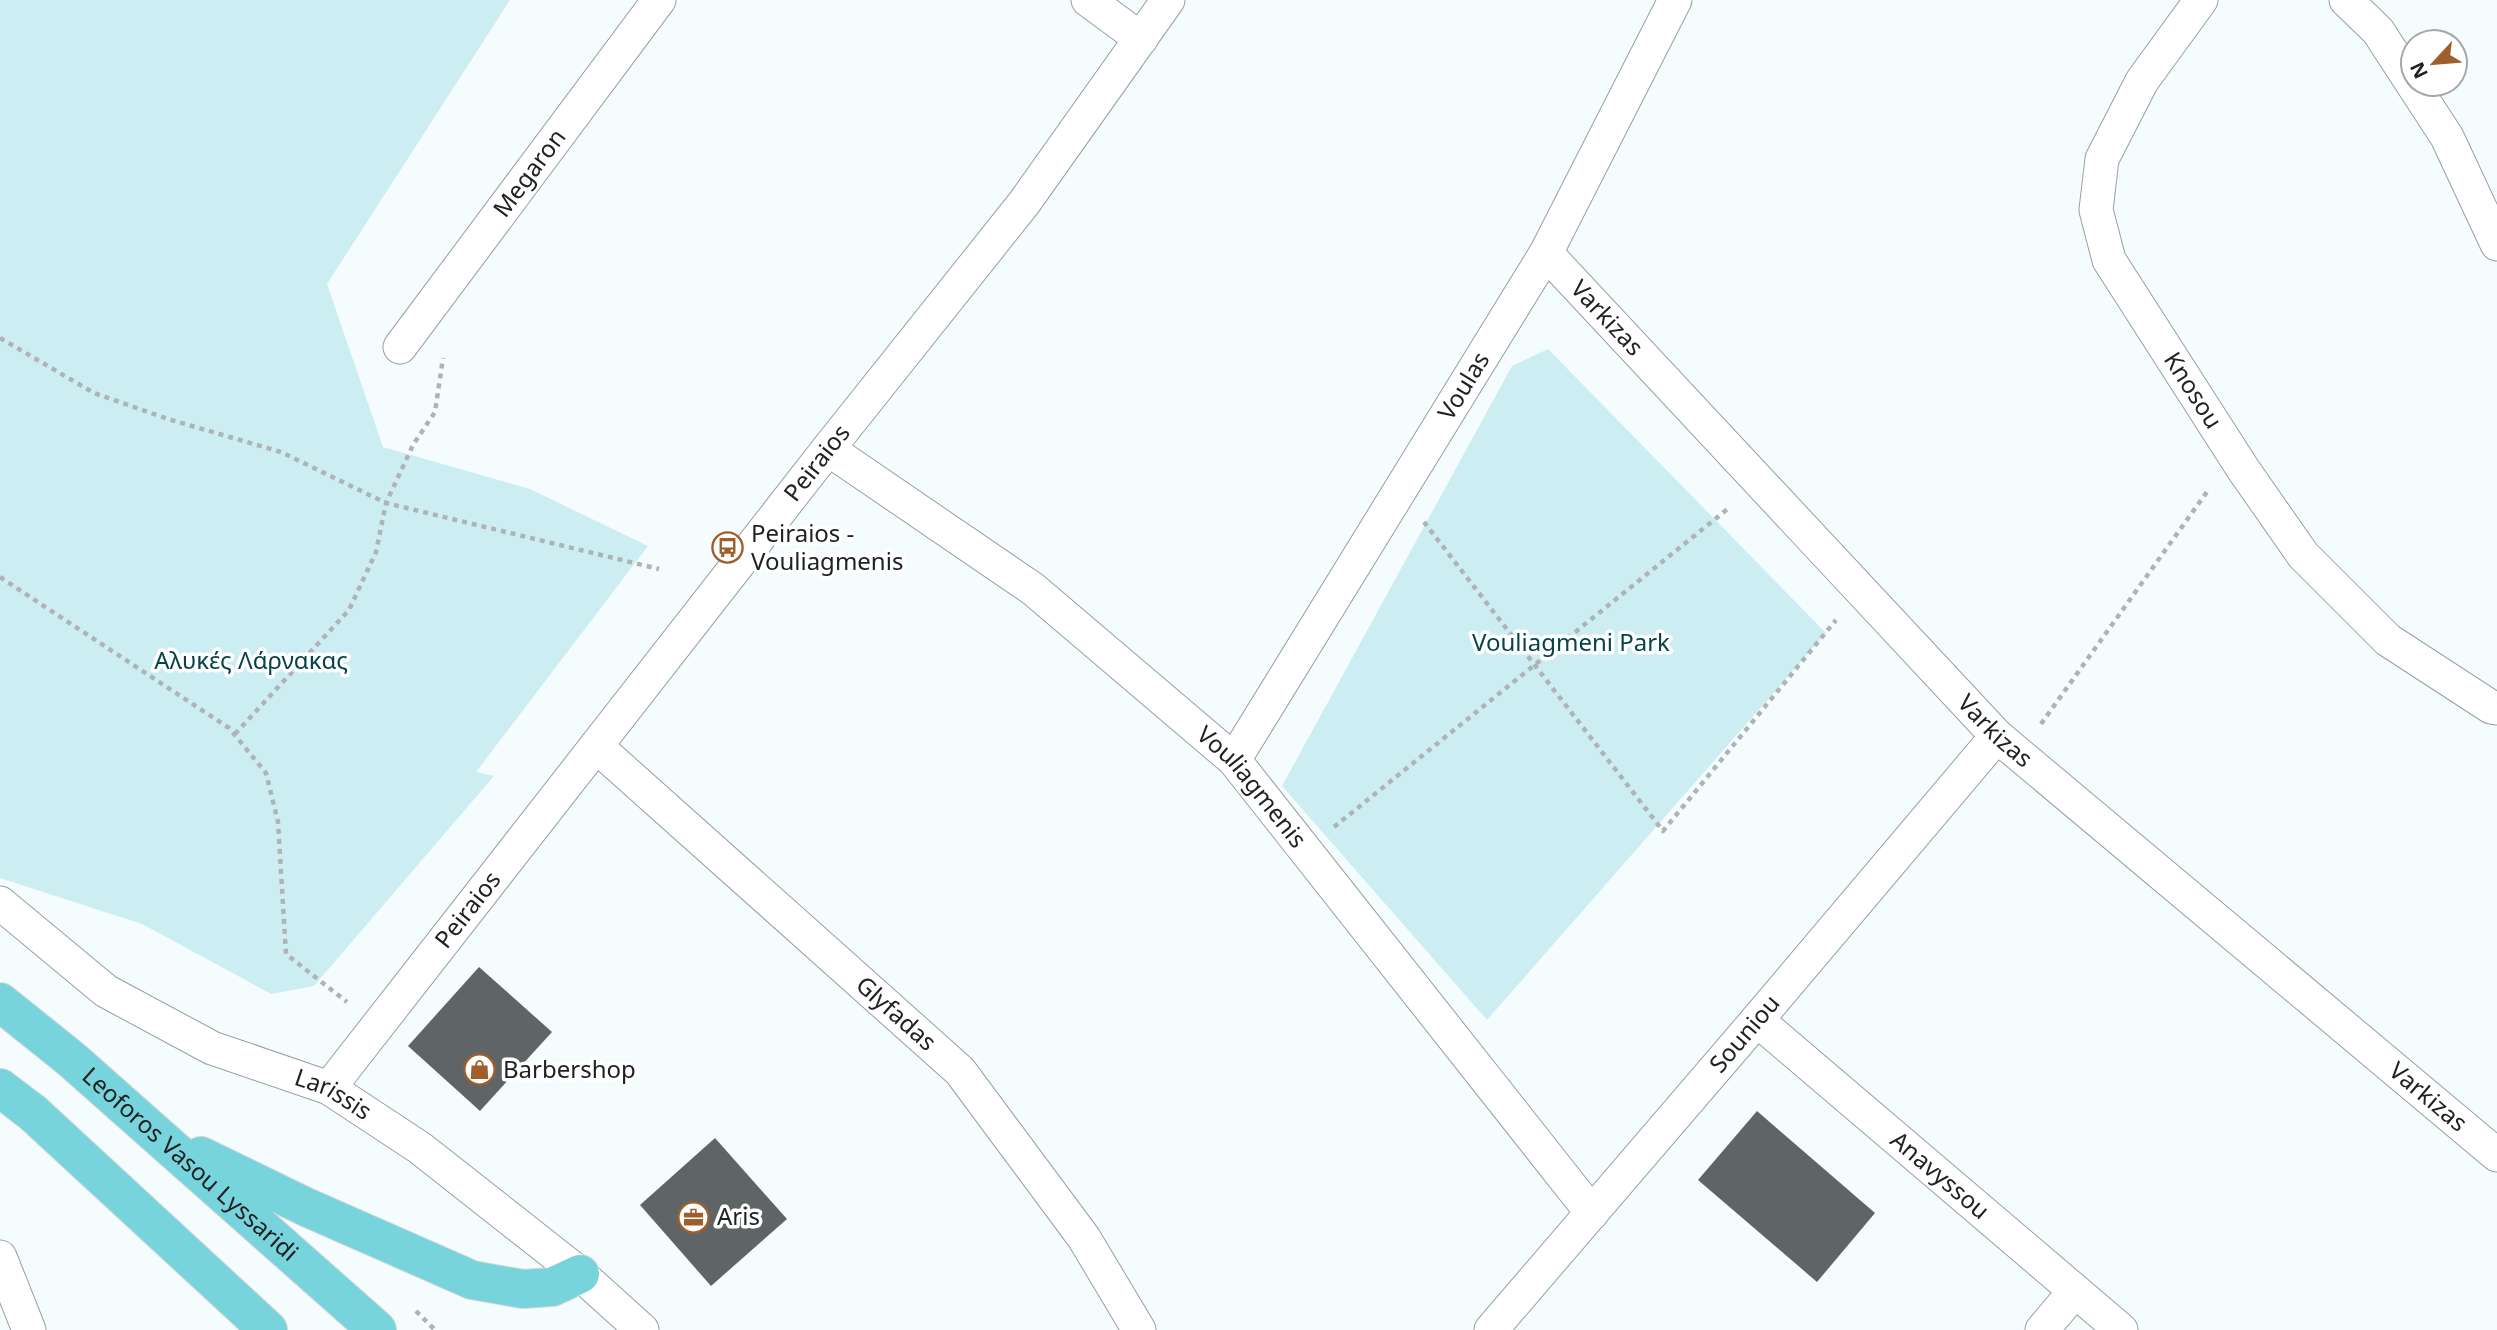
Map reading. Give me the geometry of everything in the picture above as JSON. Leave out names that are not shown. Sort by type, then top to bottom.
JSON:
[{"type":"main road","name":"Leoforos Vasou Lyssaridi","points":[[0,1002],[71,1059],[377,1330]]},
{"type":"main road","points":[[0,1088],[33,1113],[268,1330]]},
{"type":"main road","points":[[158,1135],[306,1207],[472,1280],[523,1289],[552,1287],[580,1274]]},
{"type":"street","name":"Megaron","points":[[408,335],[659,0]]},
{"type":"street","points":[[1088,0],[1141,39]]},
{"type":"street","name":"Peiraios","points":[[329,1088],[828,449],[1024,203],[1168,0]]},
{"type":"street","name":"Voulas","points":[[1234,760],[1546,253],[1675,0]]},
{"type":"street","name":"Knosou","points":[[2201,0],[2142,81],[2102,159],[2096,210],[2109,260],[2234,454],[2303,555],[2388,640],[2491,707],[2497,708]]},
{"type":"street","points":[[2346,0],[2378,31],[2447,138],[2497,244]]},
{"type":"street","name":"Varkizas","points":[[1546,253],[2008,745],[2497,1155]]},
{"type":"street","name":"Vouliagmenis","points":[[828,449],[1033,589],[1234,760],[1592,1213]]},
{"type":"street","name":"Souniou","points":[[1491,1330],[1757,1020],[2008,745]]},
{"type":"street","name":"Glyfadas","points":[[596,746],[960,1071],[1084,1238],[1139,1330]]},
{"type":"street","name":"Larissis","points":[[0,903],[106,990],[212,1048],[329,1088],[420,1148],[580,1274],[642,1330]]},
{"type":"street","name":"Anavyssou","points":[[1757,1020],[2121,1330]]},
{"type":"street","points":[[0,1257],[29,1330]]},
{"type":"street","points":[[2042,1330],[2075,1291]]},
{"type":"path","points":[[235,734],[349,610],[376,552],[386,503],[413,445],[435,412],[443,357],[408,335]]},
{"type":"path","points":[[0,338],[94,393],[168,419],[281,452],[386,503],[659,569]]},
{"type":"path","points":[[2008,745],[2234,454]]},
{"type":"path","points":[[1305,850],[1760,482]]},
{"type":"path","points":[[1399,492],[1663,831],[1861,590]]},
{"type":"path","points":[[0,577],[235,734],[266,774],[278,822],[286,954],[378,1026]]},
{"type":"green space","name":"Αλυκές Λάρνακας","points":[[0,0],[510,0],[327,284],[383,447],[530,489],[648,546],[476,772],[494,776],[314,986],[271,994],[142,924],[0,878]]},
{"type":"green space","name":"Vouliagmeni Park","points":[[1548,349],[1826,633],[1487,1020],[1282,786],[1512,366]]},
{"type":"building","points":[[479,967],[552,1032],[480,1111],[408,1046]]},
{"type":"building","points":[[1757,1111],[1875,1213],[1817,1282],[1698,1180]]},
{"type":"building","points":[[715,1138],[787,1219],[711,1286],[640,1205]]},
{"type":"place","name":"Peiraios - Vouliagmenis","points":[[728,548]]},
{"type":"place","name":"Barbershop","points":[[480,1070]]},
{"type":"place","name":"Aris","points":[[694,1217]]}]
